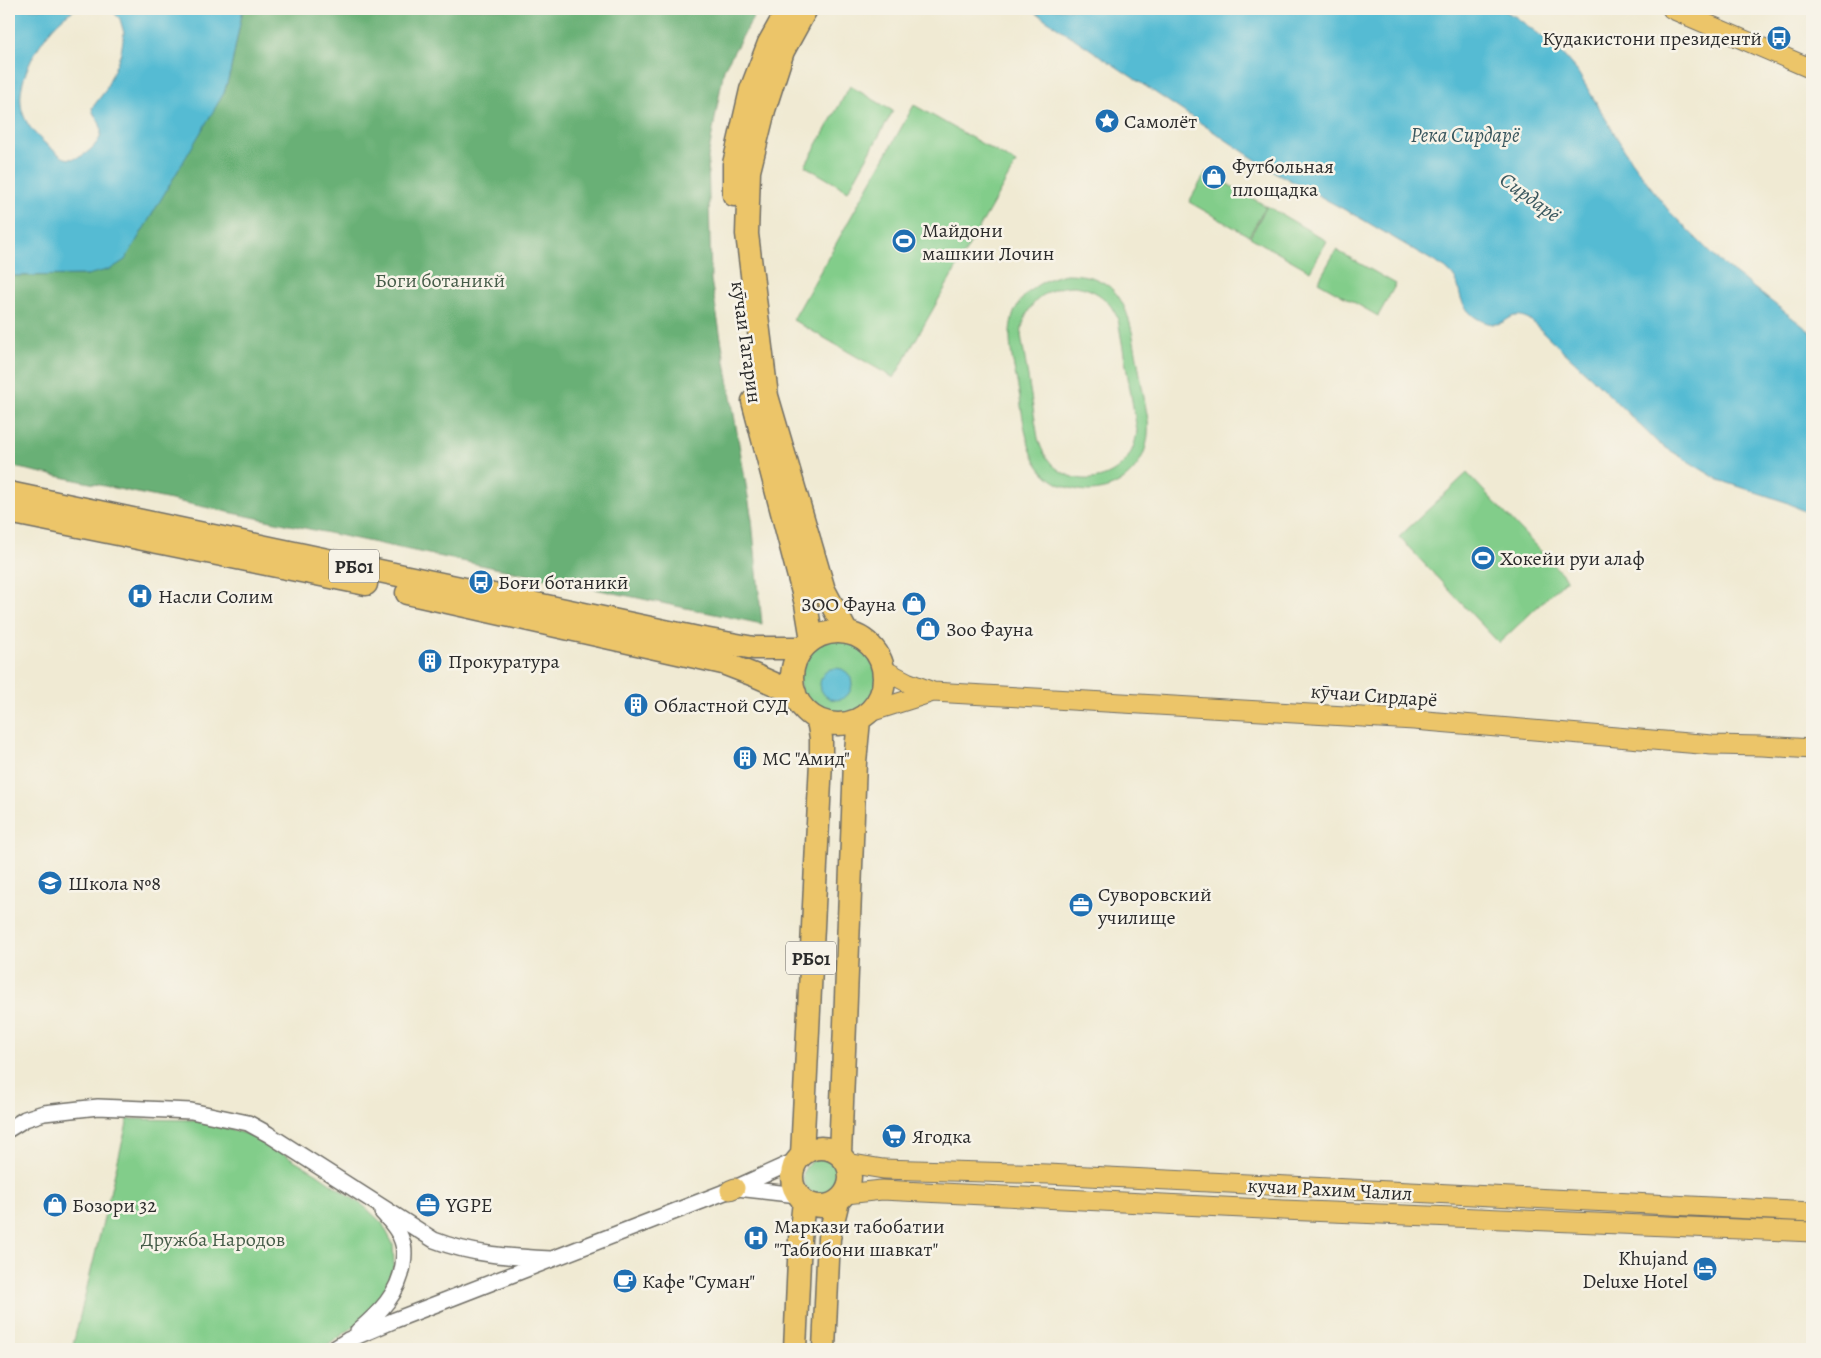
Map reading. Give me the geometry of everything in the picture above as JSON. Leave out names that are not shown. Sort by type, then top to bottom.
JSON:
[{"type":"highway","points":[[776,47],[788,9]]},
{"type":"highway","points":[[776,47],[806,9]]},
{"type":"highway","name":"кӯчаи Гагарин","points":[[776,47],[771,84],[749,171],[747,234],[768,396],[824,590],[847,633]]},
{"type":"highway","name":"кӯчаи Гагарин","points":[[776,47],[751,90],[734,164],[734,243],[754,402],[806,604],[808,644]]},
{"type":"highway","name":"РБ01","points":[[9,493],[698,638],[754,648],[808,644],[829,633],[847,633]]},
{"type":"highway","name":"РБ01","points":[[9,512],[381,587],[723,663],[754,674],[794,693],[800,704],[818,720],[821,738],[799,1158],[793,1169],[792,1178],[793,1187],[801,1198],[795,1349]]},
{"type":"highway","points":[[847,633],[862,638],[873,648],[880,658],[884,670]]},
{"type":"highway","points":[[794,693],[792,682],[796,658],[808,644]]},
{"type":"highway","name":"РБ01","points":[[824,1349],[829,1238],[850,1178],[843,1159],[855,762],[865,716],[879,700],[884,686],[884,670]]},
{"type":"highway","points":[[818,720],[839,725],[865,716]]},
{"type":"highway","points":[[799,1158],[817,1148],[825,1148],[843,1159]]},
{"type":"highway","points":[[801,1198],[812,1205],[821,1207],[830,1205],[842,1198]]},
{"type":"main road","points":[[1672,9],[1812,69]]},
{"type":"main road","points":[[1696,9],[1812,60]]},
{"type":"main road","points":[[884,670],[907,682],[933,692]]},
{"type":"main road","points":[[865,716],[933,692]]},
{"type":"main road","name":"кӯчаи Сирдарё","points":[[933,692],[1414,720],[1712,745],[1812,749]]},
{"type":"main road","name":"кучаи Рахим Чалил","points":[[843,1159],[884,1169],[1048,1174],[1812,1212]]},
{"type":"main road","name":"кучаи Рахим Чалил","points":[[842,1198],[882,1190],[1276,1210],[1812,1232]]},
{"type":"street","points":[[9,1129],[25,1119],[44,1112],[98,1107],[191,1111],[221,1116],[248,1123],[268,1134],[434,1240],[453,1248],[482,1254],[551,1259]]},
{"type":"street","points":[[348,1340],[733,1189],[799,1158]]},
{"type":"street","points":[[733,1189],[801,1198]]},
{"type":"street","points":[[334,1349],[348,1340],[380,1312],[393,1294],[401,1277],[404,1258],[403,1242],[394,1226],[372,1200]]},
{"type":"green space","name":"Боги ботаникй","points":[[243,9],[758,9],[724,69],[708,157],[711,280],[752,520],[762,624],[9,466],[9,276],[87,275],[224,93]]},
{"type":"green space","points":[[850,86],[893,111],[848,191],[805,166]]},
{"type":"green space","name":"Майдони машкии Лочин","points":[[914,105],[1016,163],[894,378],[793,320]]},
{"type":"green space","points":[[1206,172],[1266,206],[1249,236],[1189,202]]},
{"type":"green space","points":[[1267,206],[1327,241],[1310,271],[1250,237]]},
{"type":"green space","points":[[1336,250],[1396,284],[1378,316],[1318,282]]},
{"type":"green space","points":[[1066,274],[1085,276],[1100,281],[1111,288],[1120,299],[1131,325],[1148,420],[1148,437],[1144,453],[1136,468],[1123,480],[1113,486],[1102,489],[1091,491],[1079,490],[1062,485],[1049,477],[1039,467],[1027,440],[1011,350],[1011,324],[1019,303],[1026,294],[1044,281]],"holes":[[[1075,286],[1101,296],[1111,306],[1118,319],[1137,430],[1132,450],[1122,465],[1107,475],[1091,479],[1075,477],[1059,470],[1046,457],[1038,438],[1021,335],[1026,315],[1038,299],[1054,289]]]},
{"type":"green space","name":"Хокейи руи алаф","points":[[1467,473],[1567,579],[1499,643],[1399,537]]},
{"type":"green space","points":[[838,639],[853,642],[865,651],[874,663],[877,678],[874,693],[865,705],[853,714],[838,717],[823,714],[811,705],[802,693],[799,678],[802,663],[811,651],[823,642]]},
{"type":"green space","name":"Дружба Народов","points":[[128,1119],[196,1120],[254,1136],[316,1173],[365,1207],[382,1223],[393,1244],[394,1265],[388,1285],[377,1303],[359,1323],[323,1349],[72,1349]]},
{"type":"green space","points":[[821,1159],[828,1160],[834,1164],[838,1170],[838,1184],[834,1190],[828,1194],[821,1195],[814,1194],[808,1190],[804,1184],[803,1177],[804,1170],[808,1164],[814,1160]]},
{"type":"water","points":[[9,9],[76,9],[58,22],[39,47],[22,84],[21,98],[22,112],[33,131],[56,152],[69,159],[80,157],[86,153],[96,144],[100,136],[101,128],[92,108],[105,91],[121,53],[124,33],[120,19],[110,9],[243,9],[224,93],[125,260],[111,269],[87,275],[9,276]]},
{"type":"water","name":"Река Сирдарё","points":[[1030,9],[1501,9],[1516,17],[1556,47],[1577,71],[1631,161],[1669,211],[1719,261],[1812,333],[1812,515],[1786,502],[1719,480],[1658,443],[1529,319],[1522,316],[1513,316],[1498,324],[1493,324],[1477,319],[1466,308],[1456,281],[1445,268],[1360,218],[1271,170]]},
{"type":"water","points":[[836,668],[847,673],[852,684],[847,695],[836,700],[825,695],[820,684],[825,673]]},
{"type":"place","name":"Кудакистони президентй","points":[[1779,38]]},
{"type":"place","name":"Самолёт","points":[[1107,121]]},
{"type":"place","name":"Футбольная площадка","points":[[1214,177]]},
{"type":"place","name":"Майдони машкии Лочин","points":[[904,241]]},
{"type":"place","name":"Хокейи руи алаф","points":[[1483,558]]},
{"type":"place","name":"Боғи ботаникӣ","points":[[481,582]]},
{"type":"place","name":"Насли Солим","points":[[140,596]]},
{"type":"place","name":"ЗОО Фауна","points":[[914,604]]},
{"type":"place","name":"Зоо Фауна","points":[[928,629]]},
{"type":"place","name":"Прокуратура","points":[[430,661]]},
{"type":"place","name":"Областной СУД","points":[[636,705]]},
{"type":"place","name":"МС \"Амид\"","points":[[745,758]]},
{"type":"place","name":"Школа №8","points":[[50,883]]},
{"type":"place","name":"Суворовский училище","points":[[1081,905]]},
{"type":"place","name":"Ягодка","points":[[894,1136]]},
{"type":"place","name":"Бозори 32","points":[[55,1205]]},
{"type":"place","name":"YGPE","points":[[428,1205]]},
{"type":"place","name":"Маркази табобатии \"Табибони шавкат\"","points":[[756,1238]]},
{"type":"place","name":"Khujand Deluxe Hotel","points":[[1705,1269]]},
{"type":"place","name":"Кафе \"Суман\"","points":[[625,1281]]},
{"type":"water label","name":"Сирдарё","points":[[1530,197]]}]
